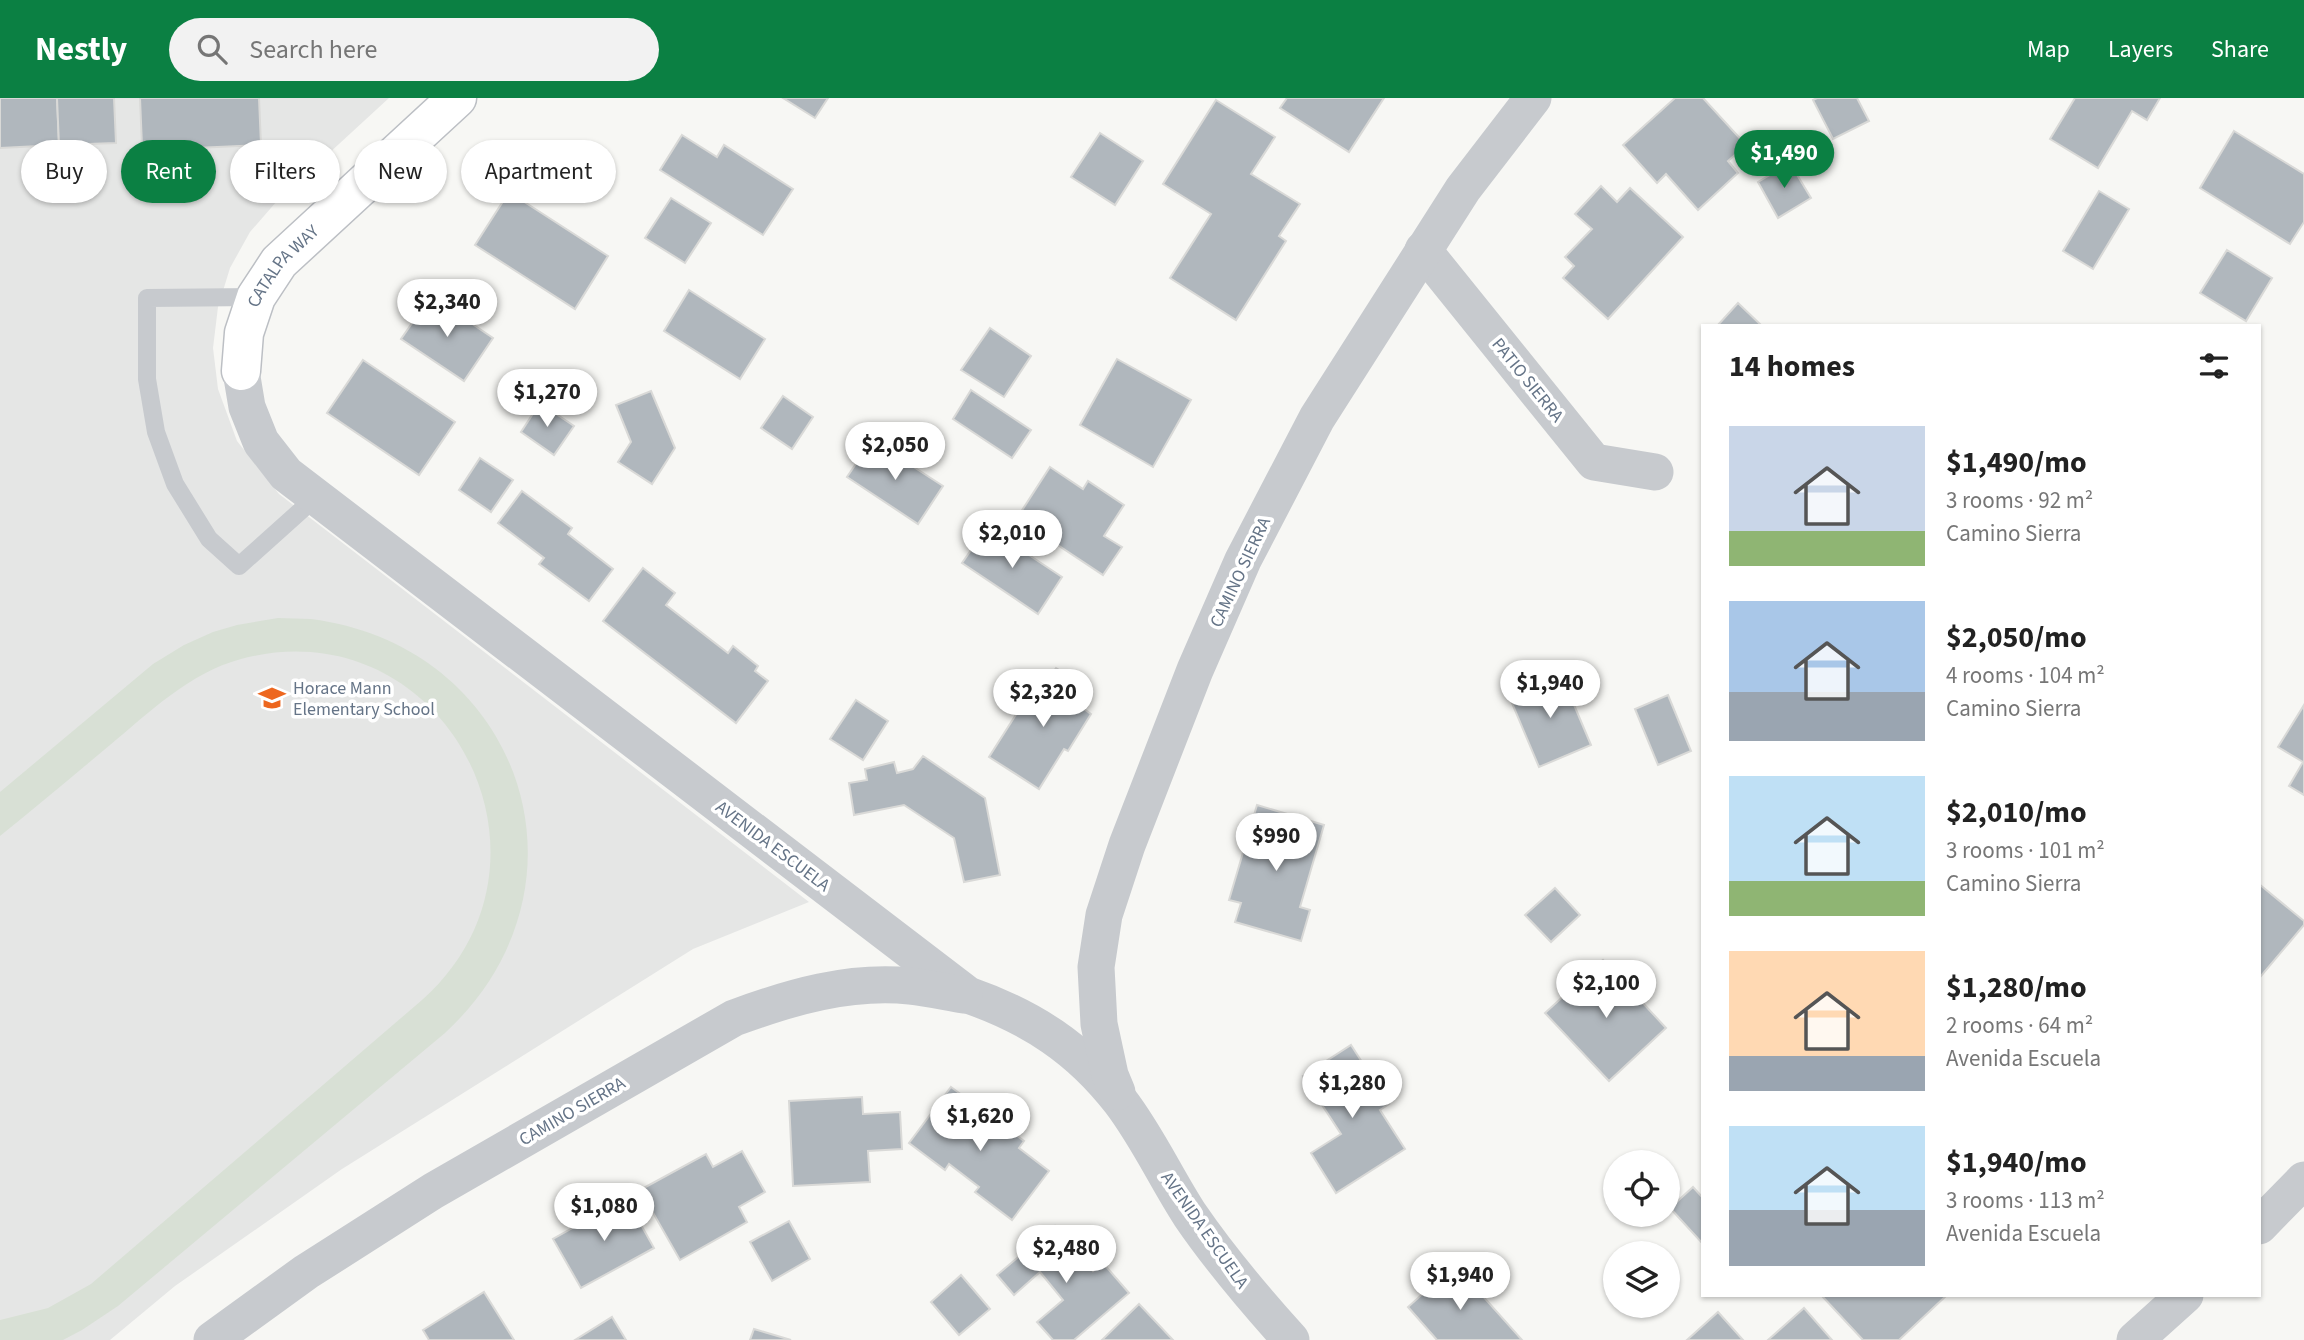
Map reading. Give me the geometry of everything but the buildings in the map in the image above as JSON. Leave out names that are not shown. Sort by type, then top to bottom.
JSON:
[{"type":"street","name":"CATALPA WAY","points":[[241,371],[244,332],[256,297],[279,262],[457,98]]},
{"type":"street","name":"CAMINO SIERRA","points":[[1121,1102],[1110,1075],[1099,1024],[1096,967],[1104,915],[1127,845],[1195,670],[1244,560],[1317,418],[1463,189],[1534,98]]},
{"type":"street","name":"PATIO SIERRA","points":[[1423,250],[1594,462],[1655,471]]},
{"type":"street","name":"AVENIDA ESCUELA","points":[[241,371],[247,407],[261,442],[286,474],[968,995],[1004,1008],[1049,1033],[1086,1062],[1121,1102],[1192,1217],[1251,1296],[1291,1340]]},
{"type":"street","name":"CAMINO SIERRA","points":[[212,1340],[306,1272],[433,1191],[734,1018],[786,999],[847,987],[909,986],[968,995]]},
{"type":"street","points":[[2261,1224],[2304,1180]]},
{"type":"street","points":[[2136,1340],[2183,1297]]},
{"type":"lane","points":[[256,297],[147,298],[147,379],[156,432],[175,484],[209,539],[239,566],[316,497]]},
{"type":"shaded area","name":"Horace Mann Elementary School","points":[[0,98],[389,98],[340,143],[340,140],[230,140],[230,203],[275,203],[250,232],[230,268],[218,307],[213,348],[218,389],[237,441],[279,494],[809,902],[693,949],[342,1169],[175,1286],[110,1340],[0,1340]]},
{"type":"shaded area","points":[[278,618],[311,619],[384,639],[443,675],[488,723],[516,781],[528,845],[520,911],[493,974],[445,1033],[118,1306],[63,1340],[0,1340],[0,1320],[48,1308],[91,1284],[422,1000],[468,943],[489,880],[487,816],[466,757],[429,706],[377,670],[314,652],[241,659],[204,674],[155,707],[0,836],[0,792],[153,664],[184,645],[237,625]]},
{"type":"place","name":"Horace Mann Elementary School","points":[[272,698]]}]
